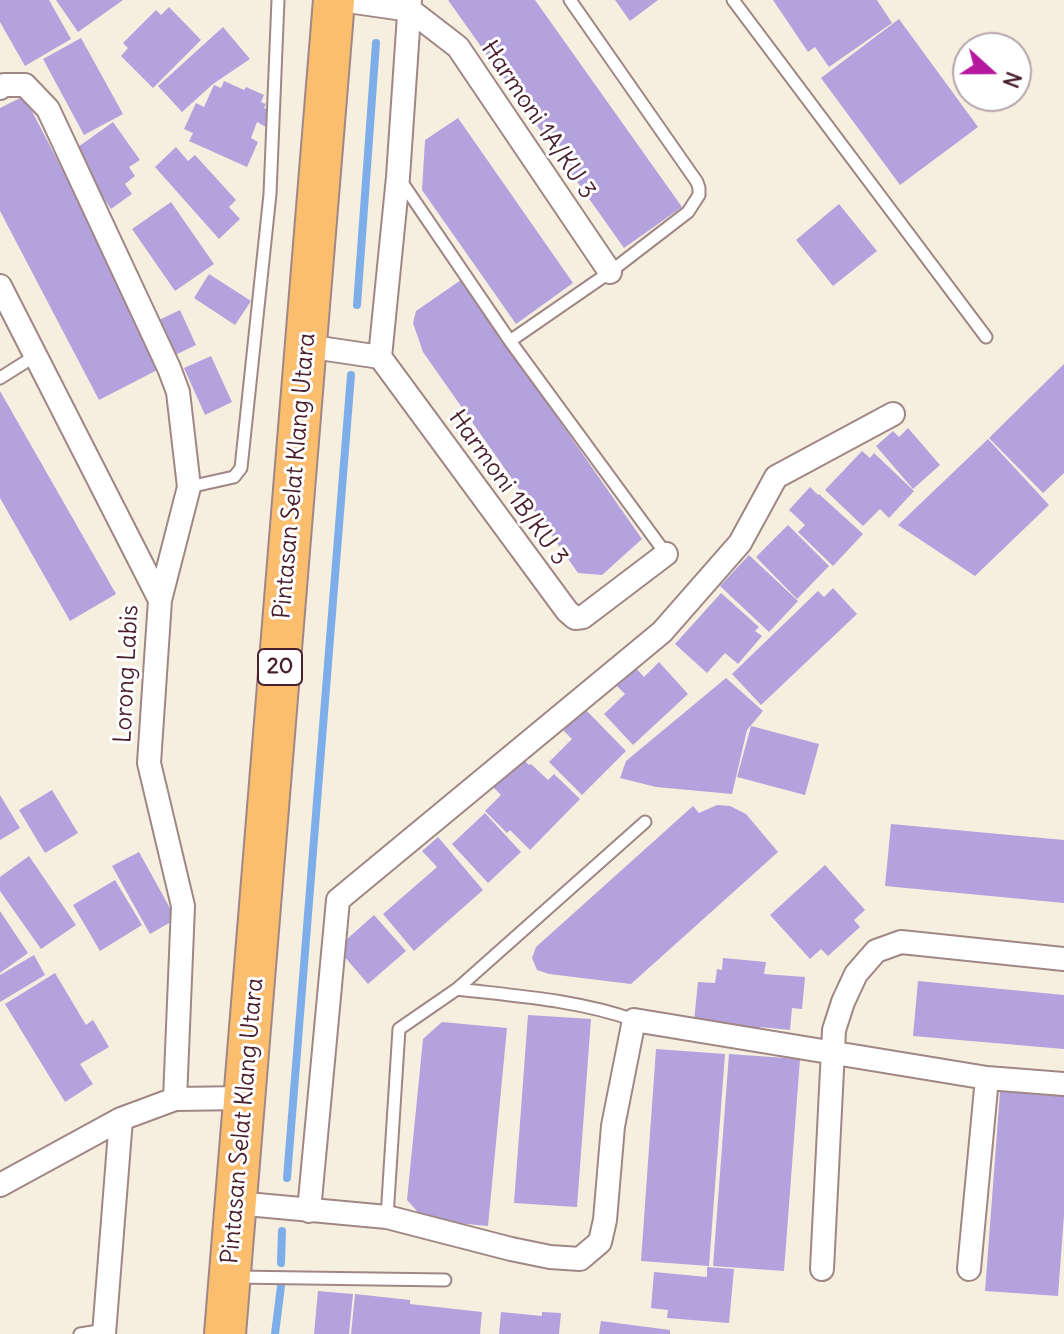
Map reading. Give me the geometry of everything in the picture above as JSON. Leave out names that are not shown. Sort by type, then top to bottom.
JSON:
[{"type":"highway","name":"Pintasan Selat Klang Utara","points":[[225,1334],[334,0]]},
{"type":"street","points":[[306,346],[380,357],[398,177],[410,5],[341,0]]},
{"type":"street","name":"Harmoni 1A/KU 3","points":[[410,5],[458,47],[610,272]]},
{"type":"street","points":[[0,88],[4,85],[25,85],[48,109],[178,392],[189,487],[160,600]]},
{"type":"street","name":"Lorong Labis","points":[[0,286],[160,600],[149,763],[183,906],[175,1099]]},
{"type":"street","name":"Harmoni 1B/KU 3","points":[[380,357],[575,618],[583,617],[666,554]]},
{"type":"street","points":[[309,1211],[338,900],[662,632],[740,543],[776,477],[893,414]]},
{"type":"street","points":[[822,1269],[834,1030],[856,974],[876,951],[901,942],[1064,959]]},
{"type":"street","points":[[236,1203],[387,1217],[511,1249],[580,1259],[600,1242],[605,1220],[613,1126],[634,1020],[987,1078],[1064,1084]]},
{"type":"street","points":[[969,1269],[987,1078]]},
{"type":"street","points":[[0,1185],[121,1119],[175,1099],[245,1098]]},
{"type":"street","points":[[105,1332],[121,1119]]},
{"type":"lane","points":[[189,487],[234,477],[241,468],[270,194],[278,0]]},
{"type":"lane","points":[[510,341],[610,272],[688,212],[695,205],[699,188],[570,0]]},
{"type":"lane","points":[[733,0],[986,337]]},
{"type":"lane","points":[[398,177],[510,341],[666,554]]},
{"type":"lane","points":[[0,378],[35,356]]},
{"type":"lane","points":[[387,1217],[399,1029],[457,989],[645,822]]},
{"type":"lane","points":[[457,989],[610,1011],[634,1020]]},
{"type":"lane","points":[[230,1277],[445,1280]]},
{"type":"lane","points":[[80,1334],[105,1332]]},
{"type":"building","points":[[0,0],[49,0],[71,39],[25,66],[0,22]]},
{"type":"building","points":[[56,0],[123,0],[78,32]]},
{"type":"building","points":[[448,0],[535,0],[682,207],[624,248]]},
{"type":"building","points":[[615,0],[658,0],[630,21]]},
{"type":"building","points":[[773,0],[877,0],[892,23],[829,67],[815,47],[808,52]]},
{"type":"building","points":[[169,7],[201,40],[153,88],[121,56],[128,48],[123,43],[156,10],[161,15]]},
{"type":"building","points":[[899,19],[952,91],[952,112],[967,112],[978,127],[900,185],[821,78]]},
{"type":"building","points":[[223,27],[250,59],[213,84],[182,112],[158,86]]},
{"type":"building","points":[[81,38],[123,114],[84,135],[43,59]]},
{"type":"building","points":[[224,81],[264,95],[261,102],[266,104],[264,108],[273,112],[266,127],[257,122],[251,138],[258,142],[247,167],[189,141],[193,133],[184,129],[196,103],[204,107],[214,85],[221,88]]},
{"type":"building","points":[[24,96],[165,366],[99,400],[0,211],[0,108]]},
{"type":"building","points":[[458,118],[573,283],[516,324],[422,190],[425,140]]},
{"type":"building","points":[[113,122],[140,160],[129,167],[135,176],[125,184],[132,194],[111,209],[71,152]]},
{"type":"building","points":[[176,147],[188,161],[195,155],[236,200],[229,207],[240,219],[219,239],[155,167]]},
{"type":"building","points":[[171,202],[214,264],[175,291],[132,229]]},
{"type":"building","points":[[839,204],[877,251],[833,286],[796,240]]},
{"type":"building","points":[[209,274],[251,301],[235,325],[194,298]]},
{"type":"building","points":[[461,280],[642,539],[602,575],[578,573],[423,352],[413,323],[416,311]]},
{"type":"building","points":[[180,310],[196,345],[173,356],[157,321]]},
{"type":"building","points":[[211,356],[232,402],[205,415],[184,368]]},
{"type":"building","points":[[1064,364],[1064,473],[1043,493],[989,438]]},
{"type":"building","points":[[0,391],[116,594],[70,621],[0,498]]},
{"type":"building","points":[[908,428],[940,465],[913,489],[876,446],[893,431],[899,437]]},
{"type":"building","points":[[988,439],[1049,505],[975,576],[898,525]]},
{"type":"building","points":[[862,451],[870,458],[874,453],[914,491],[889,518],[880,509],[863,526],[825,490]]},
{"type":"building","points":[[810,487],[863,534],[833,566],[798,532],[805,525],[789,510]]},
{"type":"building","points":[[788,525],[829,566],[797,599],[756,557]]},
{"type":"building","points":[[749,555],[798,601],[769,632],[720,586]]},
{"type":"building","points":[[833,588],[857,614],[761,705],[732,674],[818,591],[824,597]]},
{"type":"building","points":[[721,593],[759,627],[755,631],[762,636],[738,664],[725,653],[707,673],[675,644]]},
{"type":"building","points":[[659,662],[688,694],[633,745],[604,714],[625,694],[616,685],[635,667],[644,677]]},
{"type":"building","points":[[726,678],[763,711],[747,730],[732,794],[656,787],[620,778],[626,761]]},
{"type":"building","points":[[584,708],[626,751],[582,795],[549,762],[572,739],[563,730]]},
{"type":"building","points":[[751,726],[819,744],[805,795],[737,777]]},
{"type":"building","points":[[522,758],[548,780],[554,774],[580,799],[530,850],[485,811],[501,795],[493,787]]},
{"type":"building","points":[[52,790],[78,833],[45,853],[19,810]]},
{"type":"building","points":[[0,795],[20,828],[0,840]]},
{"type":"building","points":[[717,805],[730,806],[746,814],[778,852],[631,984],[537,970],[532,958],[536,947],[693,806],[699,813]]},
{"type":"building","points":[[485,813],[521,852],[488,883],[452,844]]},
{"type":"building","points":[[891,824],[1064,840],[1064,903],[885,886]]},
{"type":"building","points":[[438,837],[483,890],[414,951],[383,914],[437,867],[422,851]]},
{"type":"building","points":[[139,852],[176,919],[150,934],[112,866]]},
{"type":"building","points":[[29,856],[76,925],[41,949],[0,891],[0,877]]},
{"type":"building","points":[[825,865],[865,910],[854,920],[860,927],[828,956],[821,949],[810,959],[770,915]]},
{"type":"building","points":[[115,880],[142,925],[100,951],[73,905]]},
{"type":"building","points":[[0,911],[28,953],[0,973]]},
{"type":"building","points":[[374,915],[406,951],[368,984],[337,948]]},
{"type":"building","points":[[34,955],[45,975],[0,1002],[0,975]]},
{"type":"building","points":[[723,958],[766,962],[764,974],[805,977],[802,1009],[792,1008],[790,1030],[760,1027],[760,1032],[739,1031],[739,1025],[694,1021],[698,982],[715,983],[717,969],[722,970]]},
{"type":"building","points":[[55,973],[86,1025],[93,1020],[109,1047],[80,1064],[93,1084],[65,1102],[5,1004]]},
{"type":"building","points":[[918,981],[1064,995],[1064,1049],[913,1036]]},
{"type":"building","points":[[528,1015],[591,1019],[577,1207],[514,1203]]},
{"type":"building","points":[[442,1022],[507,1028],[488,1226],[425,1220],[407,1200],[423,1039]]},
{"type":"building","points":[[656,1049],[725,1054],[709,1266],[641,1261]]},
{"type":"building","points":[[729,1054],[800,1059],[784,1271],[713,1266]]},
{"type":"building","points":[[1001,1079],[1064,1083],[1064,1215],[1058,1296],[985,1291]]},
{"type":"building","points":[[707,1267],[734,1269],[729,1323],[667,1318],[668,1310],[651,1308],[654,1272],[707,1277]]},
{"type":"building","points":[[318,1291],[353,1294],[349,1334],[314,1334]]},
{"type":"building","points":[[355,1294],[482,1312],[480,1334],[351,1334]]},
{"type":"building","points":[[501,1312],[542,1316],[542,1312],[561,1313],[559,1334],[499,1334]]},
{"type":"building","points":[[601,1321],[670,1330],[670,1334],[599,1334]]},
{"type":"waterway","points":[[357,305],[376,43]]},
{"type":"waterway","points":[[287,1178],[351,375]]},
{"type":"waterway","points":[[281,1263],[282,1231]]},
{"type":"waterway","points":[[275,1334],[281,1286]]}]
